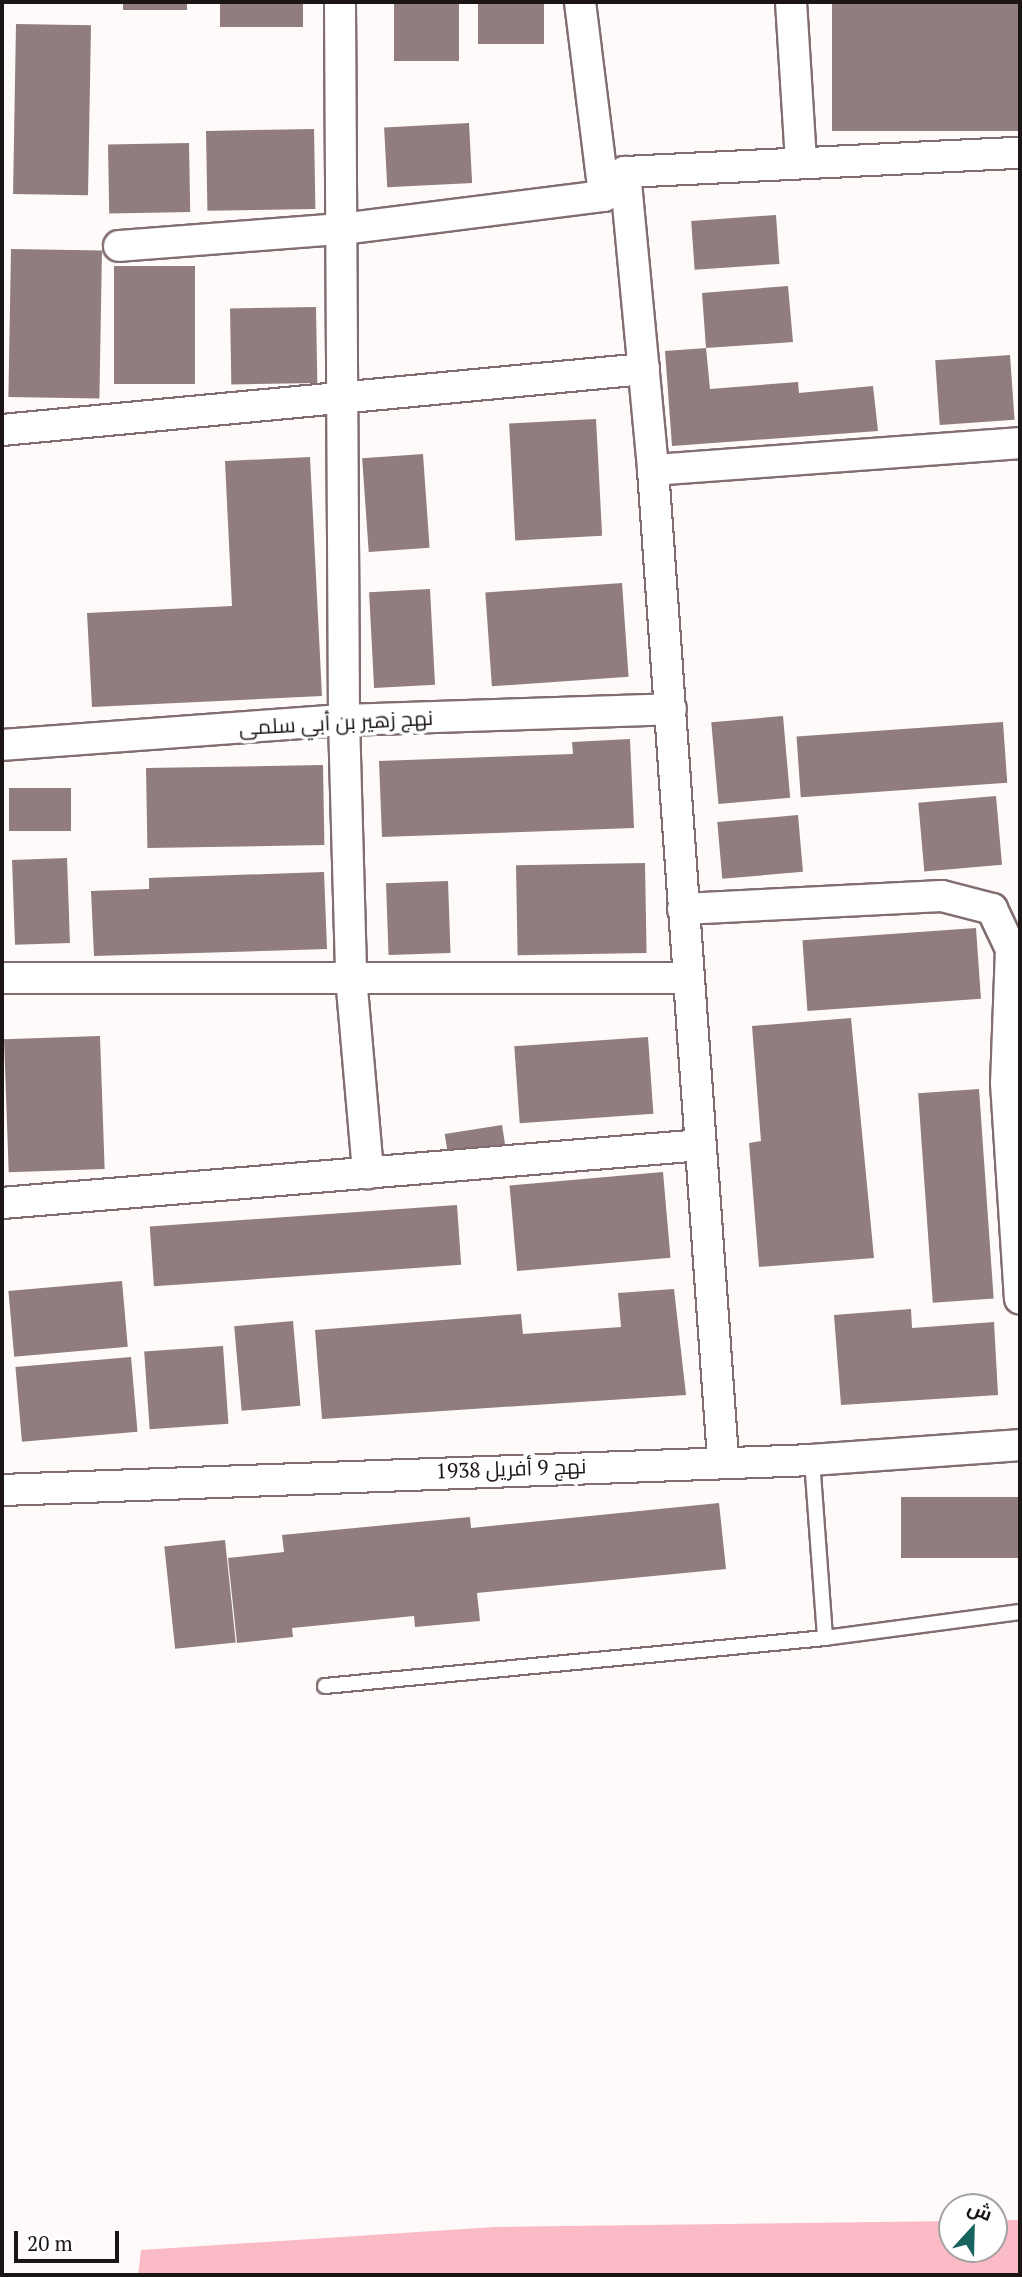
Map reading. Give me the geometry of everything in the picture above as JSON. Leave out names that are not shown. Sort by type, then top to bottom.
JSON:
[{"type":"street","points":[[340,2],[340,402],[344,720],[351,977],[368,1173]]},
{"type":"street","points":[[580,2],[604,196]]},
{"type":"street","points":[[791,2],[801,161]]},
{"type":"street","points":[[119,246],[342,229],[604,196],[625,172],[801,161],[1020,153]]},
{"type":"street","points":[[625,172],[653,470],[723,1459]]},
{"type":"street","points":[[2,430],[340,402],[644,369]]},
{"type":"street","points":[[653,470],[1020,443]]},
{"type":"street","name":"نهج زهير بن أبي سلمى","points":[[2,745],[344,720],[671,709]]},
{"type":"street","points":[[683,909],[942,896],[992,909],[1012,949],[1006,1083],[1020,1299]]},
{"type":"street","points":[[2,978],[688,978]]},
{"type":"street","points":[[2,1203],[701,1145]]},
{"type":"street","name":"نهج 9 أفريل 1938","points":[[2,1490],[723,1459],[812,1460],[1020,1445]]},
{"type":"lane","points":[[812,1460],[825,1638]]},
{"type":"lane","points":[[325,1686],[825,1638],[1020,1612]]},
{"type":"shaded area","points":[[1008,2220],[1020,2220],[1020,2275],[138,2275],[141,2250],[494,2227],[938,2221],[938,2263],[1008,2263]]},
{"type":"building","points":[[123,2],[187,2],[187,10],[123,10]]},
{"type":"building","points":[[220,2],[303,2],[303,27],[220,27]]},
{"type":"building","points":[[394,2],[459,2],[459,61],[394,61]]},
{"type":"building","points":[[478,2],[544,2],[544,44],[478,44]]},
{"type":"building","points":[[832,2],[1020,2],[1020,131],[832,131]]},
{"type":"building","points":[[16,24],[91,25],[88,195],[13,194]]},
{"type":"building","points":[[469,123],[472,183],[387,187],[384,127]]},
{"type":"building","points":[[314,129],[315,209],[207,211],[206,131]]},
{"type":"building","points":[[189,143],[190,212],[109,213],[108,144]]},
{"type":"building","points":[[776,215],[779,264],[695,270],[691,221]]},
{"type":"building","points":[[11,249],[102,251],[99,399],[8,397]]},
{"type":"building","points":[[114,266],[195,266],[195,384],[114,384]]},
{"type":"building","points":[[788,286],[793,342],[706,348],[702,293]]},
{"type":"building","points":[[316,307],[317,383],[231,384],[230,309]]},
{"type":"building","points":[[706,348],[710,389],[798,382],[799,393],[873,386],[878,431],[672,446],[665,351]]},
{"type":"building","points":[[1010,355],[1015,420],[940,425],[935,360]]},
{"type":"building","points":[[596,419],[602,536],[515,540],[509,424]]},
{"type":"building","points":[[423,454],[430,548],[369,552],[362,458]]},
{"type":"building","points":[[310,457],[322,696],[92,707],[87,613],[232,606],[225,461]]},
{"type":"building","points":[[622,583],[629,677],[492,686],[485,593]]},
{"type":"building","points":[[430,589],[435,685],[374,688],[369,592]]},
{"type":"building","points":[[783,716],[790,798],[718,804],[711,722]]},
{"type":"building","points":[[1003,722],[1007,783],[801,797],[797,736]]},
{"type":"building","points":[[630,739],[634,828],[382,837],[379,761],[573,754],[572,742]]},
{"type":"building","points":[[323,765],[324,845],[147,848],[146,768]]},
{"type":"building","points":[[9,788],[71,788],[71,831],[9,831]]},
{"type":"building","points":[[996,796],[1002,865],[924,872],[918,803]]},
{"type":"building","points":[[798,815],[803,872],[722,879],[717,822]]},
{"type":"building","points":[[67,858],[70,943],[15,945],[12,860]]},
{"type":"building","points":[[645,863],[647,953],[518,955],[516,865]]},
{"type":"building","points":[[324,872],[327,949],[94,956],[91,891],[149,889],[149,878]]},
{"type":"building","points":[[448,881],[451,953],[389,955],[386,883]]},
{"type":"building","points":[[976,928],[981,999],[807,1011],[802,940]]},
{"type":"building","points":[[851,1018],[874,1258],[759,1267],[749,1143],[761,1141],[752,1026]]},
{"type":"building","points":[[100,1036],[105,1169],[9,1172],[4,1039]]},
{"type":"building","points":[[648,1037],[653,1114],[520,1123],[514,1046]]},
{"type":"building","points":[[979,1089],[994,1298],[933,1303],[918,1093]]},
{"type":"building","points":[[502,1125],[506,1151],[449,1160],[445,1134]]},
{"type":"building","points":[[663,1172],[670,1258],[517,1271],[510,1185]]},
{"type":"building","points":[[457,1205],[461,1265],[154,1286],[150,1226]]},
{"type":"building","points":[[122,1281],[128,1347],[14,1357],[8,1291]]},
{"type":"building","points":[[674,1289],[686,1395],[322,1419],[315,1330],[521,1314],[523,1334],[621,1327],[618,1293]]},
{"type":"building","points":[[911,1309],[912,1328],[994,1322],[998,1395],[841,1405],[834,1315]]},
{"type":"building","points":[[293,1321],[300,1406],[242,1411],[234,1326]]},
{"type":"building","points":[[223,1346],[228,1424],[150,1429],[144,1352]]},
{"type":"building","points":[[131,1357],[138,1432],[22,1442],[15,1367]]},
{"type":"building","points":[[901,1497],[1020,1497],[1020,1558],[901,1558]]},
{"type":"building","points":[[719,1503],[726,1569],[477,1593],[480,1621],[415,1627],[414,1616],[292,1628],[293,1637],[237,1643],[228,1558],[284,1552],[282,1535],[470,1517],[471,1528]]},
{"type":"building","points":[[225,1540],[236,1642],[175,1649],[164,1546]]}]
